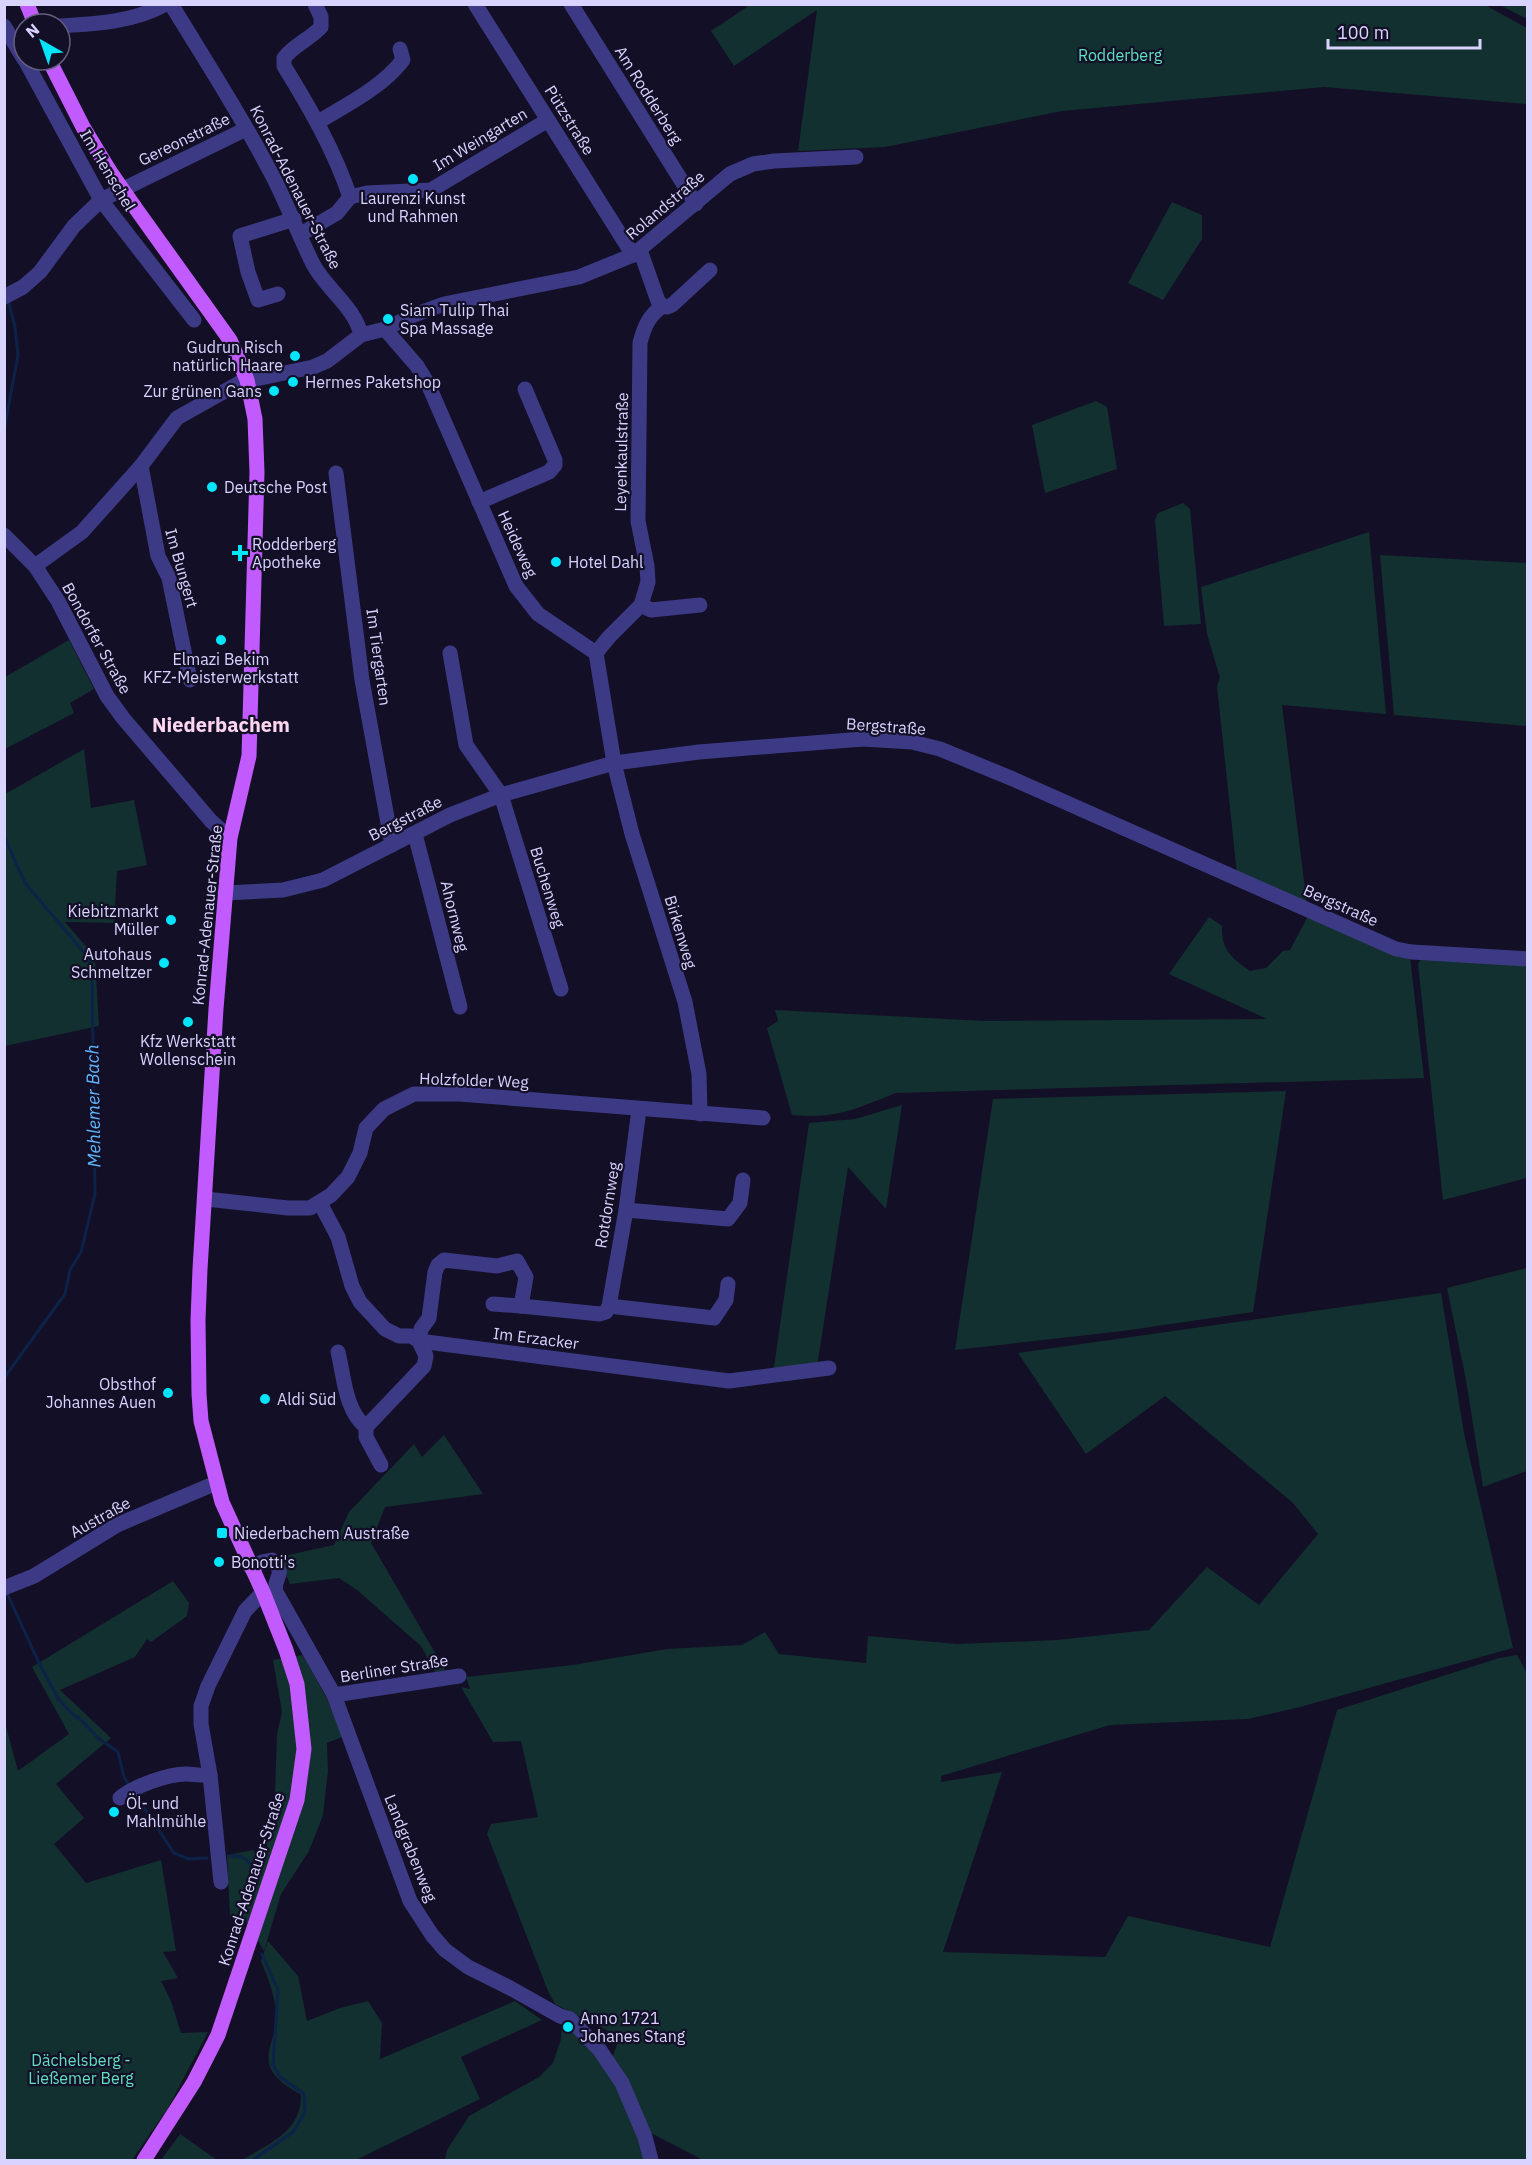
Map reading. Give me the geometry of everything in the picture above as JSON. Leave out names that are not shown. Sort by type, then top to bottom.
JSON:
[{"type":"main road","name":"Konrad-Adenauer-Straße","points":[[55,72],[83,127],[109,170],[222,328],[238,356],[247,380],[255,419],[257,472],[251,728],[249,756],[230,838],[225,892],[198,1310],[199,1394],[201,1421],[216,1483],[231,1525],[286,1650],[297,1684],[303,1749],[297,1800],[218,2035],[194,2082],[144,2160]]},
{"type":"street","points":[[301,234],[337,213],[350,197],[343,176],[318,122],[284,66],[284,58],[288,52],[321,27],[321,17],[315,4]]},
{"type":"street","name":"Pützstraße","points":[[475,4],[548,120],[636,252]]},
{"type":"street","name":"Am Rodderberg","points":[[571,4],[696,204]]},
{"type":"street","name":"Konrad-Adenauer-Straße","points":[[72,25],[96,24],[147,14],[172,5],[271,171],[320,275],[354,317],[361,335]]},
{"type":"street","name":"Im Henschel","points":[[4,26],[12,40]]},
{"type":"street","points":[[318,122],[377,86],[395,70],[403,60],[400,49]]},
{"type":"street","name":"Im Henschel","points":[[31,72],[101,200],[194,320]]},
{"type":"street","name":"Im Weingarten","points":[[350,197],[367,193],[431,190],[548,120]]},
{"type":"street","name":"Gereonstraße","points":[[10,294],[40,272],[74,226],[101,200],[246,129]]},
{"type":"street","name":"Rolandstraße","points":[[361,335],[385,329],[444,304],[579,277],[636,252],[730,174],[753,164],[856,157]]},
{"type":"street","points":[[278,294],[258,300],[248,272],[240,236],[294,219]]},
{"type":"street","points":[[636,252],[658,301],[663,306]]},
{"type":"street","name":"Leyenkaulstraße","points":[[596,653],[641,604],[646,593],[649,574],[638,521],[640,342],[650,318],[663,306],[672,305],[710,270]]},
{"type":"street","name":"Heideweg","points":[[385,329],[417,366],[428,384],[516,586],[538,614],[596,653]]},
{"type":"street","points":[[35,566],[82,532],[141,466],[177,418],[232,386],[247,380],[313,367],[327,361],[361,335]]},
{"type":"street","points":[[479,502],[549,472],[555,465],[555,460],[525,389]]},
{"type":"street","name":"Im Bungert","points":[[141,466],[158,556],[170,578],[190,680]]},
{"type":"street","name":"Im Tiergarten","points":[[336,473],[362,680],[392,845]]},
{"type":"street","name":"Bondorfer Straße","points":[[4,535],[35,566],[58,601],[106,696],[211,820],[230,838]]},
{"type":"street","points":[[641,604],[651,610],[700,605]]},
{"type":"street","name":"Buchenweg","points":[[450,652],[466,745],[501,795],[561,989]]},
{"type":"street","points":[[596,653],[614,763]]},
{"type":"street","name":"Bergstraße","points":[[225,892],[283,890],[323,880],[450,815],[501,795],[614,763],[699,752],[863,739],[912,742],[940,749],[1013,779],[1396,949],[1527,959]]},
{"type":"street","name":"Birkenweg","points":[[614,763],[632,834],[685,1002],[699,1074],[700,1114]]},
{"type":"street","name":"Ahornweg","points":[[415,834],[460,1007]]},
{"type":"street","name":"Holzfolder Weg","points":[[320,1203],[348,1177],[360,1153],[366,1128],[384,1109],[414,1094],[459,1094],[763,1118]]},
{"type":"street","name":"Rotdornweg","points":[[609,1306],[626,1210],[639,1109]]},
{"type":"street","points":[[626,1210],[728,1219],[740,1203],[743,1180]]},
{"type":"street","points":[[206,1199],[288,1208],[310,1208],[320,1203]]},
{"type":"street","name":"Im Erzacker","points":[[320,1203],[338,1237],[352,1286],[360,1302],[385,1329],[399,1336],[411,1336],[419,1341],[729,1381],[830,1368]]},
{"type":"street","points":[[381,1465],[366,1437],[366,1427],[424,1366],[426,1356],[419,1341],[421,1329],[429,1318],[438,1265],[444,1260],[497,1266],[518,1261],[526,1277],[522,1306]]},
{"type":"street","points":[[494,1304],[600,1314],[606,1312],[609,1306],[714,1318],[726,1300],[728,1284]]},
{"type":"street","points":[[338,1352],[351,1408],[357,1421],[366,1427]]},
{"type":"street","name":"Austraße","points":[[9,1586],[34,1575],[117,1525],[216,1483]]},
{"type":"street","name":"Landgrabenweg","points":[[250,1568],[272,1560],[278,1567],[280,1574],[275,1587],[276,1592],[334,1695],[410,1901],[426,1927],[445,1950],[468,1967],[560,2016],[570,2019],[598,2049],[622,2083],[645,2137],[651,2160]]},
{"type":"street","name":"Konrad-Adenauer-Straße","points":[[220,1882],[210,1775],[201,1724],[201,1706],[208,1686],[245,1611],[262,1592]]},
{"type":"street","name":"Berliner Straße","points":[[334,1695],[459,1676]]},
{"type":"street","points":[[128,1792],[174,1776],[210,1775]]},
{"type":"green space","name":"Rodderberg","points":[[745,5],[1485,5],[1527,28],[1527,104],[1324,87],[1062,111],[885,147],[798,151],[817,10],[734,66],[711,31],[747,7]]},
{"type":"green space","points":[[1500,5],[1527,5],[1527,19]]},
{"type":"green space","points":[[1172,202],[1202,215],[1202,239],[1163,300],[1128,283]]},
{"type":"green space","points":[[1096,401],[1107,407],[1117,469],[1045,493],[1032,425]]},
{"type":"green space","points":[[1183,503],[1190,509],[1201,624],[1164,626],[1155,520],[1158,513]]},
{"type":"green space","points":[[1369,532],[1386,714],[1282,705],[1307,905],[1237,874],[1217,686],[1220,678],[1207,634],[1201,587]]},
{"type":"green space","points":[[1380,555],[1527,563],[1527,726],[1394,715]]},
{"type":"green space","points":[[69,640],[94,689],[70,703],[74,713],[5,749],[5,677]]},
{"type":"green space","points":[[84,749],[91,808],[134,800],[147,865],[117,871],[114,923],[65,922],[95,957],[99,1026],[5,1046],[5,789],[7,793]]},
{"type":"green space","points":[[1308,916],[1410,957],[1424,1078],[896,1093],[834,1114],[792,1115],[767,1028],[778,1021],[775,1010],[985,1021],[1267,1019],[1169,974],[1209,917],[1222,926],[1223,941],[1229,953],[1250,971],[1266,968],[1283,951],[1290,950]]},
{"type":"green space","points":[[1422,958],[1527,962],[1527,1178],[1443,1200],[1418,964]]},
{"type":"green space","points":[[1286,1091],[1253,1312],[1123,1331],[955,1350],[993,1099]]},
{"type":"green space","points":[[902,1105],[886,1209],[848,1167],[817,1367],[773,1374],[809,1123],[855,1119]]},
{"type":"green space","points":[[1527,1268],[1527,1471],[1483,1487],[1466,1380],[1447,1288]]},
{"type":"green space","points":[[1441,1293],[1464,1433],[1513,1648],[1300,1707],[1248,1719],[1110,1725],[941,1776],[941,1782],[1002,1772],[943,1952],[1105,1957],[1128,1916],[1270,1947],[1337,1710],[1499,1658],[1517,1655],[1528,1675],[1527,2160],[703,2160],[647,2131],[612,2058],[620,2037],[555,2004],[548,1991],[487,1834],[491,1824],[538,1817],[521,1741],[493,1742],[461,1687],[470,1689],[466,1677],[573,1665],[667,1649],[742,1645],[765,1632],[779,1654],[866,1663],[868,1636],[957,1644],[1057,1640],[1149,1630],[1207,1567],[1259,1605],[1318,1534],[1293,1503],[1165,1396],[1086,1454],[1018,1353]]},
{"type":"green space","points":[[444,1435],[483,1494],[385,1507],[371,1543],[445,1670],[435,1672],[421,1646],[357,1590],[339,1578],[290,1584],[279,1557],[334,1545],[349,1512],[414,1444],[422,1457]]},
{"type":"green space","name":"Dächelsberg - Ließemer Berg","points":[[173,1581],[189,1603],[187,1616],[151,1642],[147,1639],[135,1657],[60,1690],[111,1738],[56,1784],[84,1818],[54,1844],[86,1883],[161,1860],[176,1951],[163,1952],[178,1978],[161,1981],[171,2001],[181,2033],[208,2032],[168,2108],[132,2160],[5,2160],[4,1719],[18,1771],[69,1734],[32,1667]]},
{"type":"green space","points":[[303,1655],[329,1703],[342,1737],[327,1743],[328,1771],[323,1815],[309,1851],[281,1894],[264,1951],[247,1922],[237,1922],[230,1916],[227,1855],[253,1850],[262,1861],[265,1857],[275,1794],[277,1734],[282,1712],[273,1660]]},
{"type":"green space","points":[[268,1941],[298,1976],[307,2021],[340,2008],[368,2001],[382,2023],[380,2059],[515,2001],[542,2020],[461,2057],[480,2099],[356,2160],[242,2160],[282,2135],[296,2118],[300,2107],[301,2095],[279,2080],[272,2072],[269,2062],[276,2012],[268,1977],[261,1961]]},
{"type":"green space","points":[[562,2020],[568,2022],[619,2084],[648,2160],[445,2160],[447,2150],[469,2116],[539,2077],[553,2063],[561,2039]]},
{"type":"green space","points":[[180,2134],[217,2160],[161,2160]]},
{"type":"waterway","name":"Mehlemer Bach","points":[[4,283],[6,290]]},
{"type":"waterway","name":"Mehlemer Bach","points":[[4,431],[18,355],[15,327],[8,300]]},
{"type":"waterway","name":"Mehlemer Bach","points":[[4,836],[25,883],[87,956],[92,971],[95,1194],[81,1252],[70,1270],[65,1294],[4,1378]]},
{"type":"waterway","name":"Mehlemer Bach","points":[[7,1593],[58,1698],[98,1738],[118,1752],[124,1777],[129,1785]]},
{"type":"waterway","name":"Mehlemer Bach","points":[[134,1793],[174,1853],[189,1859],[207,1858]]},
{"type":"waterway","name":"Mehlemer Bach","points":[[230,1856],[245,1858],[254,1870],[243,1912]]},
{"type":"waterway","name":"Mehlemer Bach","points":[[253,2160],[293,2132],[305,2112],[304,2094],[280,2077],[273,2065],[278,1990],[262,1954]]},
{"type":"place","name":"Laurenzi Kunst und Rahmen","points":[[413,179]]},
{"type":"place","name":"Siam Tulip Thai Spa Massage","points":[[388,319]]},
{"type":"place","name":"Gudrun Risch natürlich Haare","points":[[295,356]]},
{"type":"place","name":"Hermes Paketshop","points":[[293,382]]},
{"type":"place","name":"Zur grünen Gans","points":[[274,391]]},
{"type":"place","name":"Deutsche Post","points":[[212,487]]},
{"type":"place","name":"Rodderberg Apotheke","points":[[240,553]]},
{"type":"place","name":"Hotel Dahl","points":[[556,562]]},
{"type":"place","name":"Elmazi Bekim KFZ-Meisterwerkstatt","points":[[221,640]]},
{"type":"place","name":"Kiebitzmarkt Müller","points":[[171,920]]},
{"type":"place","name":"Autohaus Schmeltzer","points":[[164,963]]},
{"type":"place","name":"Kfz Werkstatt Wollenschein","points":[[188,1022]]},
{"type":"place","name":"Obsthof Johannes Auen","points":[[168,1393]]},
{"type":"place","name":"Aldi Süd","points":[[265,1399]]},
{"type":"place","name":"Niederbachem Austraße","points":[[222,1533]]},
{"type":"place","name":"Bonotti's","points":[[219,1562]]},
{"type":"place","name":"Öl- und Mahlmühle","points":[[114,1812]]},
{"type":"place","name":"Anno 1721 Johanes Stang","points":[[568,2027]]},
{"type":"district","name":"Niederbachem","points":[[221,724]]}]
